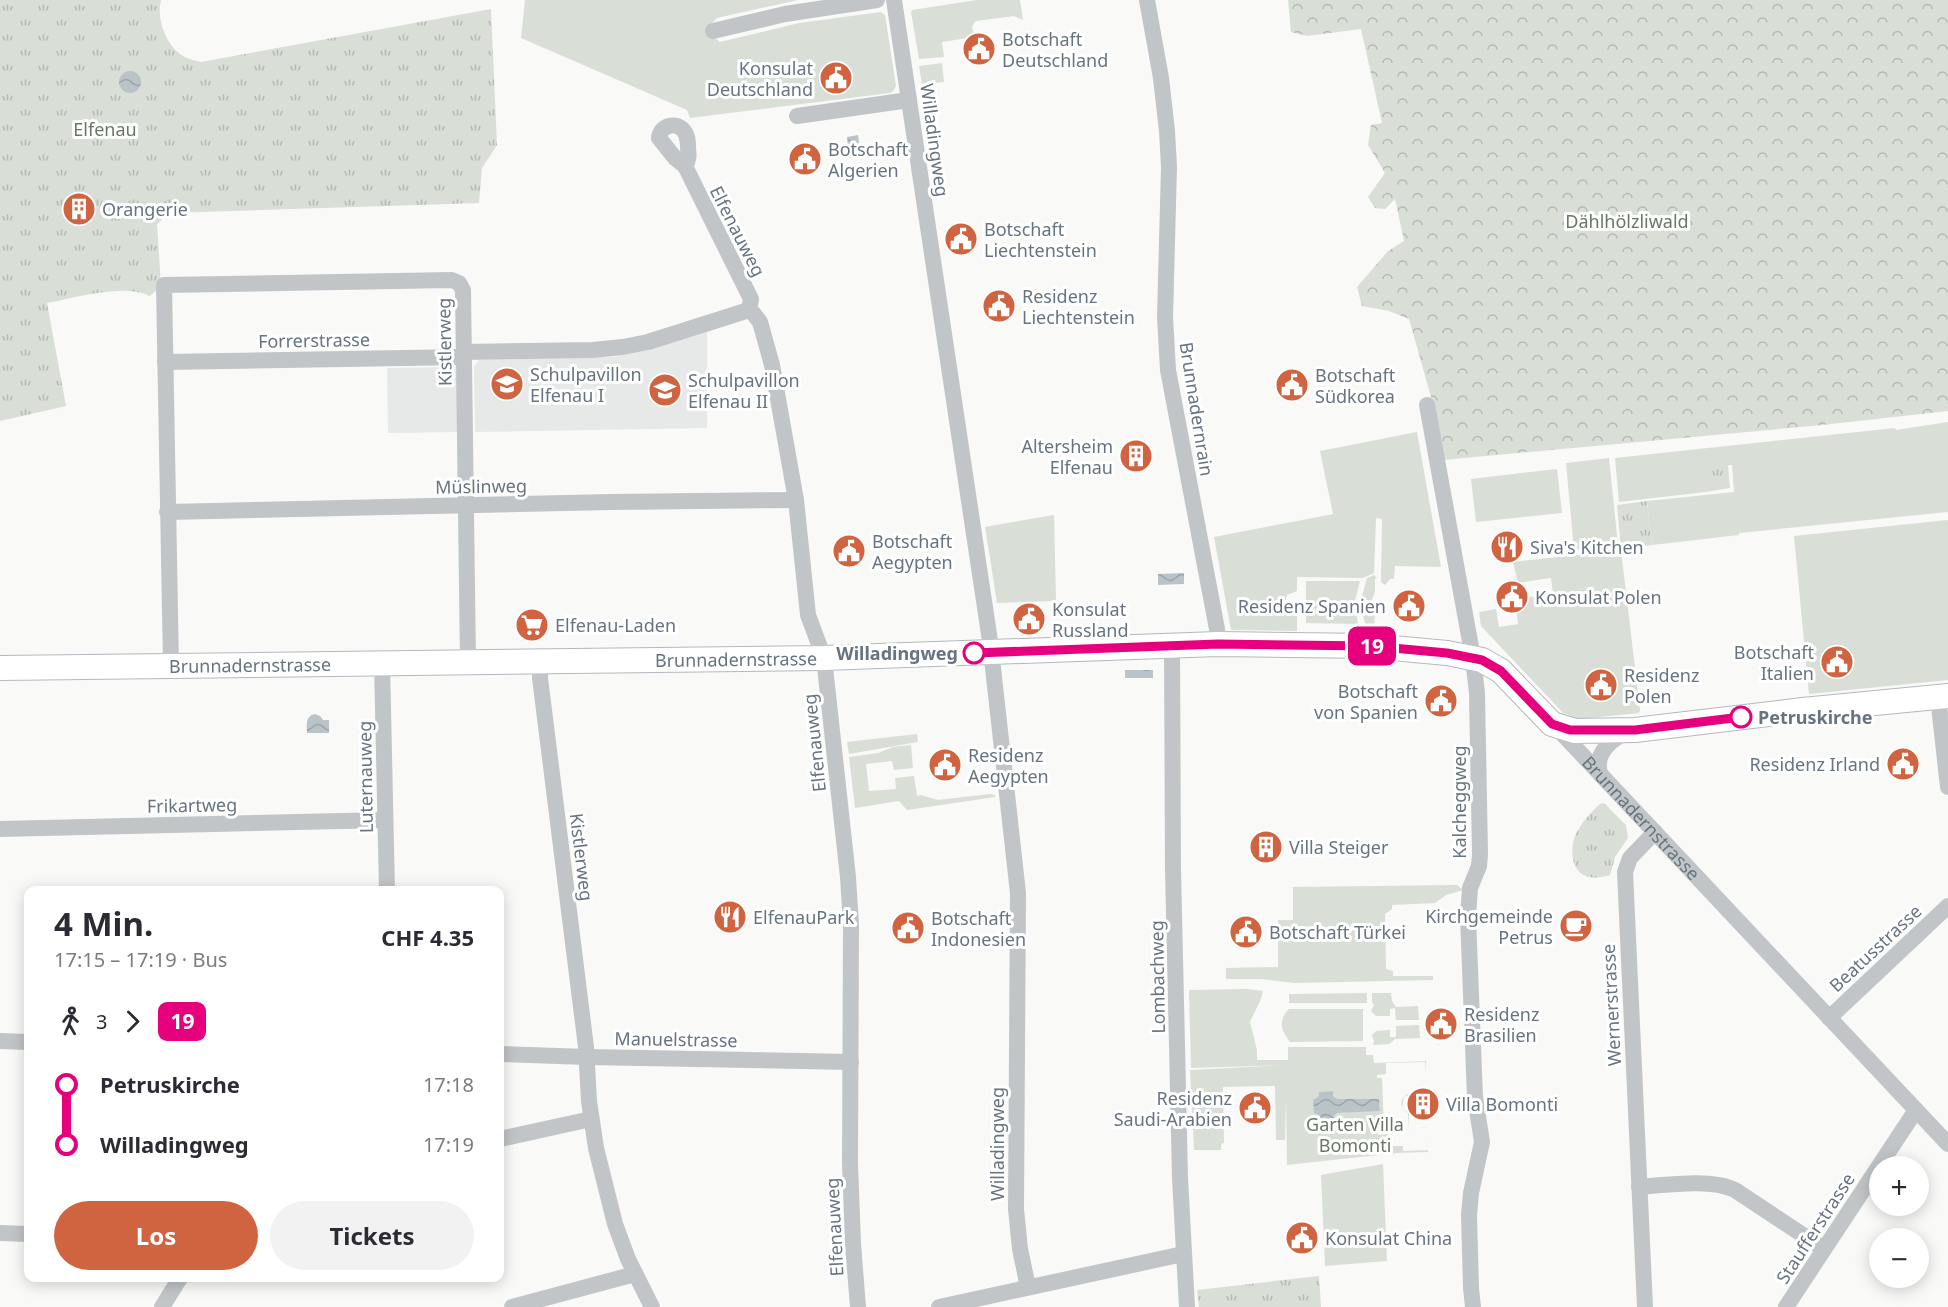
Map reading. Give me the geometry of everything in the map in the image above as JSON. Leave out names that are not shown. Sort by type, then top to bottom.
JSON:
[{"type":"street","points":[[713,31],[785,14],[878,0]]},
{"type":"street","name":"Willadingweg","points":[[894,0],[991,653],[1018,898],[1016,1209],[1020,1249],[1028,1287]]},
{"type":"street","name":"Brunnadernrain","points":[[1147,0],[1161,78],[1168,141],[1165,316],[1168,370],[1218,644]]},
{"type":"street","points":[[797,116],[909,100]]},
{"type":"street","name":"Elfenauweg","points":[[685,166],[751,299],[749,310],[760,321],[772,365],[796,500],[808,615],[824,658],[850,900],[851,1201],[858,1307]]},
{"type":"street","name":"Kistlerweg","points":[[165,362],[164,285],[455,280],[462,286],[468,661]]},
{"type":"street","name":"Forrerstrasse","points":[[165,362],[617,348],[648,342],[749,310]]},
{"type":"street","points":[[165,362],[171,666]]},
{"type":"street","name":"Kalcheggweg","points":[[1427,405],[1473,658],[1477,693],[1480,854],[1470,891],[1468,917],[1474,1089],[1482,1142],[1469,1215],[1473,1307]]},
{"type":"street","name":"Müslinweg","points":[[168,512],[796,500]]},
{"type":"street","name":"Brunnadernstrasse","points":[[0,668],[824,658],[1218,644],[1371,646],[1447,653],[1473,658],[1490,663],[1501,671],[1600,773],[1948,1144]]},
{"type":"street","name":"Lombachweg","points":[[1172,646],[1173,869],[1180,1178],[1187,1307]]},
{"type":"street","name":"Kistlerweg","points":[[540,661],[587,1057],[591,1119],[608,1200],[622,1243],[652,1307]]},
{"type":"street","name":"Luternauweg","points":[[382,663],[387,886]]},
{"type":"street","points":[[1552,724],[1575,731],[1635,730],[1943,696],[1948,787]]},
{"type":"street","points":[[1600,773],[1598,764],[1605,748],[1616,738],[1635,730]]},
{"type":"street","name":"Frikartweg","points":[[0,828],[385,820]]},
{"type":"street","name":"Wernerstrasse","points":[[1645,1307],[1625,872],[1630,858],[1655,832]]},
{"type":"street","name":"Beatusstrasse","points":[[1829,1018],[1948,906]]},
{"type":"street","points":[[0,1041],[24,1042]]},
{"type":"street","name":"Manuelstrasse","points":[[504,1054],[851,1062]]},
{"type":"street","name":"Staufferstrasse","points":[[1786,1307],[1916,1110]]},
{"type":"street","points":[[504,1138],[591,1119]]},
{"type":"street","points":[[1639,1187],[1709,1183],[1725,1185],[1824,1249]]},
{"type":"street","points":[[0,1233],[24,1233]]},
{"type":"street","points":[[939,1307],[1184,1254]]},
{"type":"street","points":[[512,1307],[635,1274]]},
{"type":"street","points":[[162,1307],[178,1282]]},
{"type":"shaded area","points":[[707,332],[707,428],[475,432],[474,367],[479,360],[614,357],[648,350]]},
{"type":"shaded area","points":[[456,367],[459,432],[388,433],[387,368]]},
{"type":"green space","name":"Elfenau","points":[[0,0],[161,0],[160,16],[169,41],[180,54],[201,62],[491,9],[497,145],[482,168],[479,203],[169,213],[157,224],[161,286],[150,296],[139,292],[113,291],[47,303],[66,406],[0,421]]},
{"type":"green space","points":[[525,0],[798,0],[717,18],[712,23],[715,38],[720,42],[799,23],[881,12],[885,15],[896,86],[890,93],[690,118],[687,110],[521,38]]},
{"type":"green space","points":[[977,0],[1020,0],[1023,20],[1014,16],[976,21],[972,26],[974,37],[942,42],[944,57],[919,59],[912,10]]},
{"type":"green space","name":"Dählhölzliwald","points":[[1288,0],[1948,0],[1948,411],[1443,460],[1433,404],[1409,319],[1389,311],[1362,306],[1357,287],[1388,251],[1404,241],[1395,199],[1385,209],[1375,208],[1368,197],[1385,173],[1368,145],[1371,125],[1382,123],[1361,29],[1307,36],[1291,32]]},
{"type":"green space","points":[[942,63],[944,82],[922,84],[919,66]]},
{"type":"green space","points":[[1948,422],[1948,512],[1739,533],[1739,535],[1652,545],[1647,501],[1734,492],[1732,465],[1704,468],[1706,492],[1619,502],[1615,458],[1895,428],[1896,430]]},
{"type":"green space","points":[[1417,432],[1441,567],[1395,566],[1394,579],[1390,579],[1385,585],[1381,582],[1382,519],[1376,518],[1374,573],[1363,578],[1297,577],[1297,591],[1287,595],[1285,603],[1289,611],[1297,613],[1297,631],[1231,630],[1214,537],[1333,514],[1320,451]]},
{"type":"green space","points":[[1609,458],[1618,545],[1574,550],[1566,463]]},
{"type":"green space","points":[[1728,465],[1730,488],[1706,492],[1703,468]]},
{"type":"green space","points":[[1557,469],[1562,513],[1476,522],[1471,479]]},
{"type":"green space","points":[[1647,501],[1652,545],[1621,549],[1617,505]]},
{"type":"green space","points":[[1054,515],[1056,601],[997,603],[985,527]]},
{"type":"green space","points":[[1948,520],[1948,680],[1809,694],[1794,536]]},
{"type":"green space","points":[[1621,550],[1640,710],[1639,713],[1579,719],[1563,713],[1481,626],[1479,612],[1496,609],[1499,627],[1518,624],[1515,599],[1553,594],[1551,578],[1518,583],[1513,562]]},
{"type":"green space","points":[[1374,575],[1377,578],[1372,600],[1361,600],[1367,578]]},
{"type":"green space","points":[[1306,581],[1360,581],[1355,601],[1358,624],[1306,623]]},
{"type":"green space","points":[[1361,607],[1371,607],[1375,615],[1374,627],[1366,627]]},
{"type":"green space","points":[[917,734],[918,742],[849,754],[847,742]]},
{"type":"green space","points":[[911,745],[913,768],[894,770],[892,761],[866,764],[869,791],[896,789],[895,778],[914,776],[917,796],[938,800],[990,794],[995,797],[907,810],[899,801],[855,808],[849,757]]},
{"type":"green space","points":[[1604,803],[1626,825],[1628,838],[1615,857],[1610,875],[1589,877],[1581,873],[1574,864],[1573,845],[1576,834],[1584,821],[1600,804]]},
{"type":"green space","points":[[1457,885],[1463,890],[1446,895],[1435,903],[1392,905],[1392,909],[1385,914],[1386,969],[1393,971],[1393,976],[1433,976],[1433,980],[1294,983],[1261,979],[1226,979],[1226,968],[1278,967],[1278,920],[1293,920],[1293,887]]},
{"type":"green space","name":"Garten Villa Bomonti","points":[[1189,990],[1263,991],[1250,1022],[1257,1050],[1257,1060],[1288,1060],[1288,1047],[1366,1047],[1366,1055],[1373,1055],[1374,1063],[1426,1061],[1426,1071],[1425,1062],[1386,1063],[1386,1074],[1377,1075],[1377,1078],[1382,1078],[1384,1131],[1378,1131],[1378,1135],[1387,1134],[1388,1127],[1388,1146],[1403,1146],[1403,1151],[1428,1150],[1428,1152],[1397,1153],[1287,1165],[1286,1098],[1285,1140],[1276,1140],[1275,1086],[1223,1087],[1224,1143],[1221,1144],[1221,1150],[1194,1150],[1190,1070],[1285,1065],[1191,1068]],"holes":[[[1333,1091],[1336,1099],[1379,1099],[1380,1110],[1337,1113],[1320,1121],[1314,1100],[1319,1096],[1319,1092]]]},
{"type":"green space","points":[[1367,993],[1367,1003],[1289,1003],[1289,994]]},
{"type":"green space","points":[[1372,993],[1391,993],[1396,1007],[1418,1006],[1419,1020],[1396,1020],[1395,1008],[1390,1009],[1390,1016],[1376,1016],[1371,1011],[1374,1005]]},
{"type":"green space","points":[[1289,1009],[1363,1009],[1363,1041],[1290,1042],[1284,1034],[1282,1025],[1283,1017]]},
{"type":"green space","points":[[1419,1025],[1420,1038],[1395,1039],[1389,1044],[1373,1045],[1372,1035],[1376,1031],[1390,1030],[1390,1037],[1396,1037],[1396,1026]]},
{"type":"green space","points":[[1383,1164],[1387,1261],[1325,1266],[1321,1175]]},
{"type":"green space","points":[[1319,1276],[1321,1307],[1199,1307],[1197,1290]]},
{"type":"water","points":[[130,71],[138,74],[141,82],[138,90],[130,93],[122,90],[119,82],[122,74]]},
{"type":"water","points":[[858,135],[861,157],[849,158],[847,137]]},
{"type":"water","points":[[1184,573],[1184,584],[1158,585],[1158,574]]},
{"type":"water","points":[[1125,670],[1153,670],[1153,678],[1125,678]]},
{"type":"water","points":[[315,714],[323,720],[329,720],[329,733],[307,733],[308,719]]},
{"type":"water","points":[[1333,1091],[1333,1096],[1337,1099],[1379,1099],[1380,1111],[1337,1113],[1334,1121],[1320,1121],[1320,1116],[1314,1113],[1313,1100],[1319,1096],[1319,1092]]},
{"type":"bus line","name":"19","points":[[974,653],[1218,644],[1371,646],[1447,653],[1482,660],[1496,666],[1552,724],[1575,731],[1635,730],[1741,717]]},
{"type":"place","name":"Botschaft Deutschland","points":[[979,49]]},
{"type":"place","name":"Konsulat Deutschland","points":[[836,78]]},
{"type":"place","name":"Botschaft Algerien","points":[[805,159]]},
{"type":"place","name":"Orangerie","points":[[79,209]]},
{"type":"place","name":"Botschaft Liechtenstein","points":[[961,239]]},
{"type":"place","name":"Residenz Liechtenstein","points":[[999,306]]},
{"type":"place","name":"Schulpavillon Elfenau I","points":[[507,384]]},
{"type":"place","name":"Botschaft Südkorea","points":[[1292,385]]},
{"type":"place","name":"Schulpavillon Elfenau II","points":[[665,390]]},
{"type":"place","name":"Altersheim Elfenau","points":[[1136,456]]},
{"type":"place","name":"Siva's Kitchen","points":[[1507,547]]},
{"type":"place","name":"Botschaft Aegypten","points":[[849,551]]},
{"type":"place","name":"Konsulat Polen","points":[[1512,597]]},
{"type":"place","name":"Residenz Spanien","points":[[1409,606]]},
{"type":"place","name":"Konsulat Russland","points":[[1029,619]]},
{"type":"place","name":"Elfenau-Laden","points":[[532,625]]},
{"type":"place","name":"Willadingweg","points":[[974,653]]},
{"type":"place","name":"Botschaft Italien","points":[[1837,662]]},
{"type":"place","name":"Residenz Polen","points":[[1601,685]]},
{"type":"place","name":"Botschaft von Spanien","points":[[1441,701]]},
{"type":"place","name":"Petruskirche","points":[[1741,717]]},
{"type":"place","name":"Residenz Irland","points":[[1903,764]]},
{"type":"place","name":"Residenz Aegypten","points":[[945,765]]},
{"type":"place","name":"Villa Steiger","points":[[1266,847]]},
{"type":"place","name":"ElfenauPark","points":[[730,917]]},
{"type":"place","name":"Kirchgemeinde Petrus","points":[[1576,926]]},
{"type":"place","name":"Botschaft Indonesien","points":[[908,928]]},
{"type":"place","name":"Botschaft Türkei","points":[[1246,932]]},
{"type":"place","name":"Residenz Brasilien","points":[[1441,1024]]},
{"type":"place","name":"Villa Bomonti","points":[[1423,1104]]},
{"type":"place","name":"Residenz Saudi-Arabien","points":[[1255,1108]]},
{"type":"place","name":"Konsulat China","points":[[1302,1238]]}]
